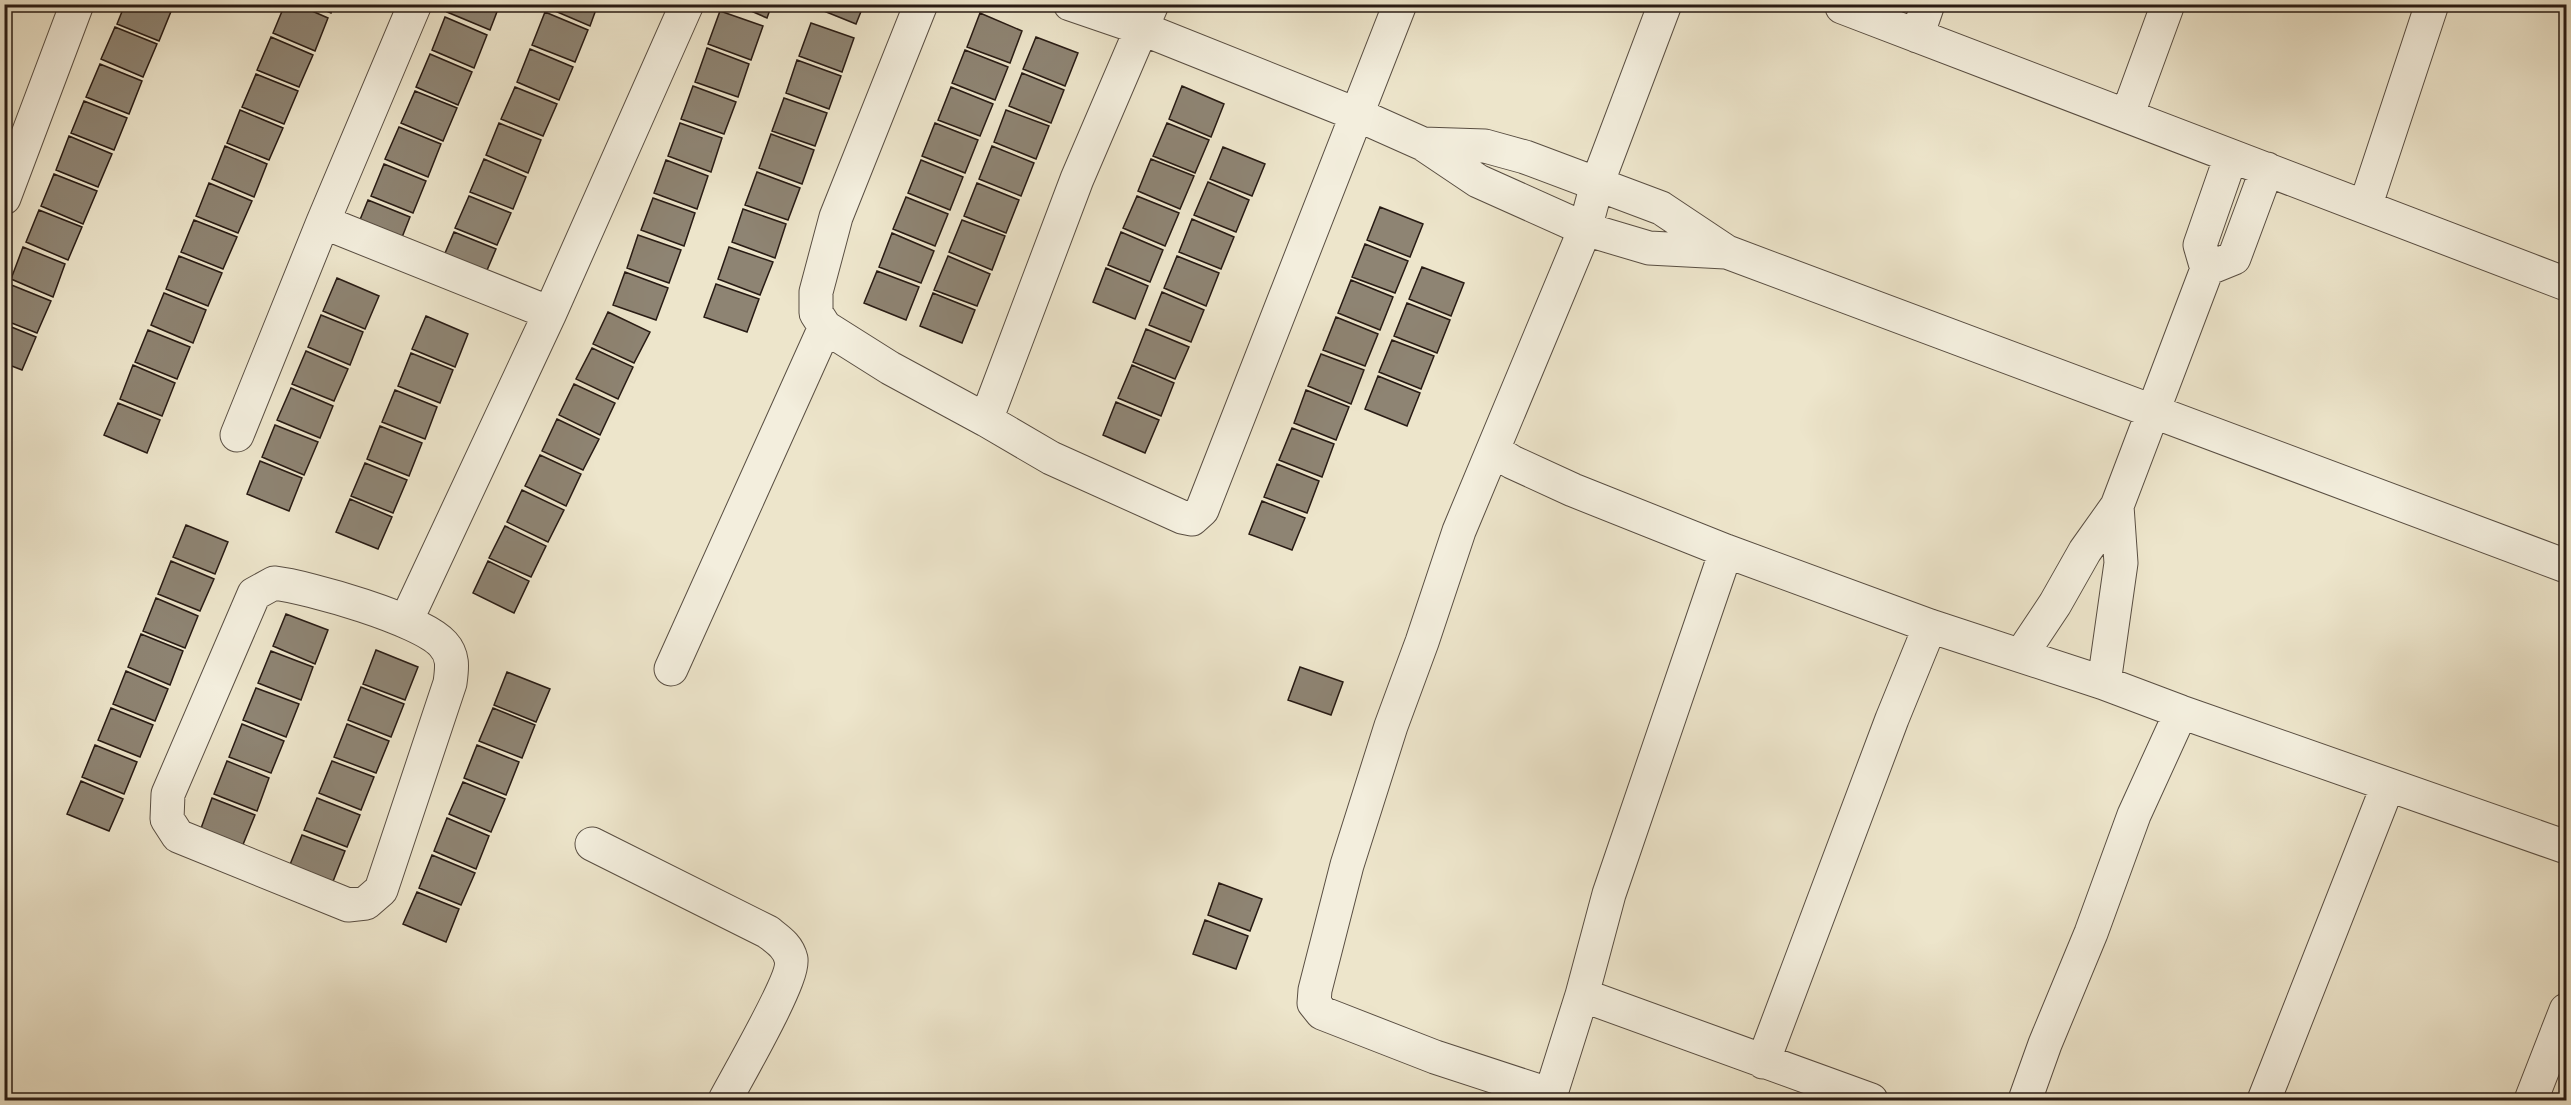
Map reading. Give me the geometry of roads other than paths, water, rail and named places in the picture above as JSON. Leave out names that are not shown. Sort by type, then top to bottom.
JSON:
[{"type":"street","points":[[4,198],[77,4]]},
{"type":"street","points":[[237,435],[322,222],[415,4]]},
{"type":"street","points":[[406,621],[550,313],[687,4]]},
{"type":"street","points":[[921,4],[836,217],[816,292],[816,313],[825,327],[890,368],[1051,458],[1182,517],[1192,519],[1202,510],[1400,4]]},
{"type":"street","points":[[1070,4],[1147,17],[1423,144],[1478,181],[1585,229],[1649,248],[1727,252]]},
{"type":"street","points":[[1665,4],[1597,184],[1585,229],[1459,531],[1391,726],[1347,865],[1315,990],[1314,1003],[1322,1013],[1435,1057],[1545,1093],[1553,1087],[1582,995],[1609,894],[1726,551]]},
{"type":"street","points":[[1917,36],[1928,4]]},
{"type":"street","points":[[2127,116],[2168,4]]},
{"type":"street","points":[[2365,207],[2432,4]]},
{"type":"street","points":[[1842,7],[2566,284]]},
{"type":"street","points":[[986,420],[1077,178],[1147,17]]},
{"type":"street","points":[[1423,144],[1485,146],[1525,157],[1660,208],[1727,252],[2566,566]]},
{"type":"street","points":[[2021,654],[2055,604],[2085,551],[2117,506],[2207,269],[2200,245],[2231,156]]},
{"type":"street","points":[[2207,269],[2234,258],[2267,170]]},
{"type":"street","points":[[322,222],[550,313]]},
{"type":"street","points":[[671,669],[825,327]]},
{"type":"street","points":[[1493,450],[1512,462],[1573,490],[1726,551],[1930,626],[2021,654],[2566,847]]},
{"type":"street","points":[[2104,683],[2121,563],[2117,506]]},
{"type":"street","points":[[274,583],[298,586],[406,621],[443,643],[453,660],[450,683],[381,890],[366,903],[348,905],[178,836],[167,819],[168,794],[254,594],[274,583]]},
{"type":"street","points":[[1763,1062],[1892,719],[1930,626]]},
{"type":"street","points":[[2025,1101],[2045,1044],[2091,933],[2134,815],[2181,712]]},
{"type":"street","points":[[2264,1101],[2388,785]]},
{"type":"street","points":[[592,844],[768,932],[786,946],[792,961],[784,989],[725,1101]]},
{"type":"street","points":[[1582,995],[1871,1101]]},
{"type":"street","points":[[2530,1101],[2566,1010]]}]
